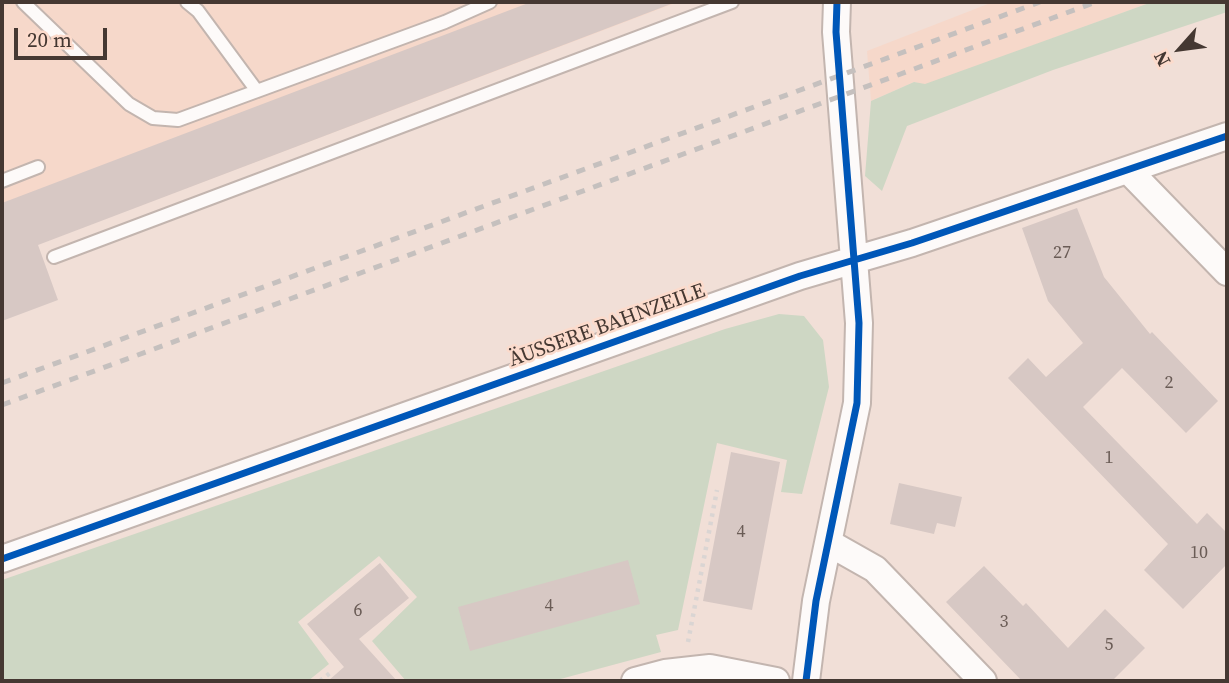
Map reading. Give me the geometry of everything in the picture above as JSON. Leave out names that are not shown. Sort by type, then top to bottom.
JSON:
[{"type":"street","points":[[806,681],[816,601],[857,403],[859,323],[836,32],[837,2]]},
{"type":"street","name":"ÄUSSERE BAHNZEILE","points":[[2,559],[787,281],[1227,136]]},
{"type":"street","points":[[1128,170],[1227,272]]},
{"type":"street","points":[[829,543],[875,569],[983,681]]},
{"type":"street","points":[[635,681],[666,673],[710,668],[776,681]]},
{"type":"lane","points":[[23,2],[129,104],[153,118],[178,120],[445,22],[490,2]]},
{"type":"lane","points":[[187,2],[198,11],[257,91]]},
{"type":"lane","points":[[54,257],[732,2]]},
{"type":"lane","points":[[2,181],[38,167]]},
{"type":"path","points":[[682,671],[717,489]]},
{"type":"path","points":[[320,681],[330,673]]},
{"type":"shaded area","points":[[2,2],[678,2],[2,258]]},
{"type":"shaded area","points":[[993,2],[1152,2],[925,85],[914,82],[871,101],[867,51]]},
{"type":"green space","points":[[1152,2],[1227,2],[1227,12],[1053,70],[907,126],[882,191],[865,176],[871,101],[914,82],[925,84]]},
{"type":"green space","points":[[779,314],[804,316],[823,340],[829,387],[802,494],[781,492],[787,460],[717,443],[678,630],[656,635],[661,652],[553,681],[406,681],[372,641],[417,597],[379,556],[298,622],[329,664],[308,681],[2,681],[2,580],[725,329]]},
{"type":"building","points":[[531,2],[671,4],[38,245],[58,300],[2,321],[2,203]]},
{"type":"building","points":[[1077,208],[1104,277],[1150,334],[1152,332],[1218,401],[1186,433],[1122,368],[1083,407],[1197,524],[1207,513],[1227,533],[1227,564],[1183,609],[1144,570],[1168,544],[1008,378],[1028,358],[1046,377],[1083,343],[1048,301],[1022,228]]},
{"type":"building","points":[[731,452],[780,462],[752,610],[703,601]]},
{"type":"building","points":[[899,483],[962,497],[955,527],[937,523],[934,534],[890,524]]},
{"type":"building","points":[[628,560],[640,604],[470,651],[458,607]]},
{"type":"building","points":[[380,563],[409,598],[359,639],[397,681],[328,681],[344,667],[307,624]]},
{"type":"building","points":[[984,566],[1023,606],[1026,603],[1068,648],[1105,609],[1145,648],[1112,681],[1022,681],[946,602]]},
{"type":"railway","points":[[2,383],[1040,2]]},
{"type":"railway","points":[[2,405],[1096,2]]},
{"type":"cycle path","points":[[806,681],[816,601],[857,403],[859,323],[836,32],[837,2]]},
{"type":"cycle path","points":[[2,559],[800,276],[912,243],[1227,136]]}]
